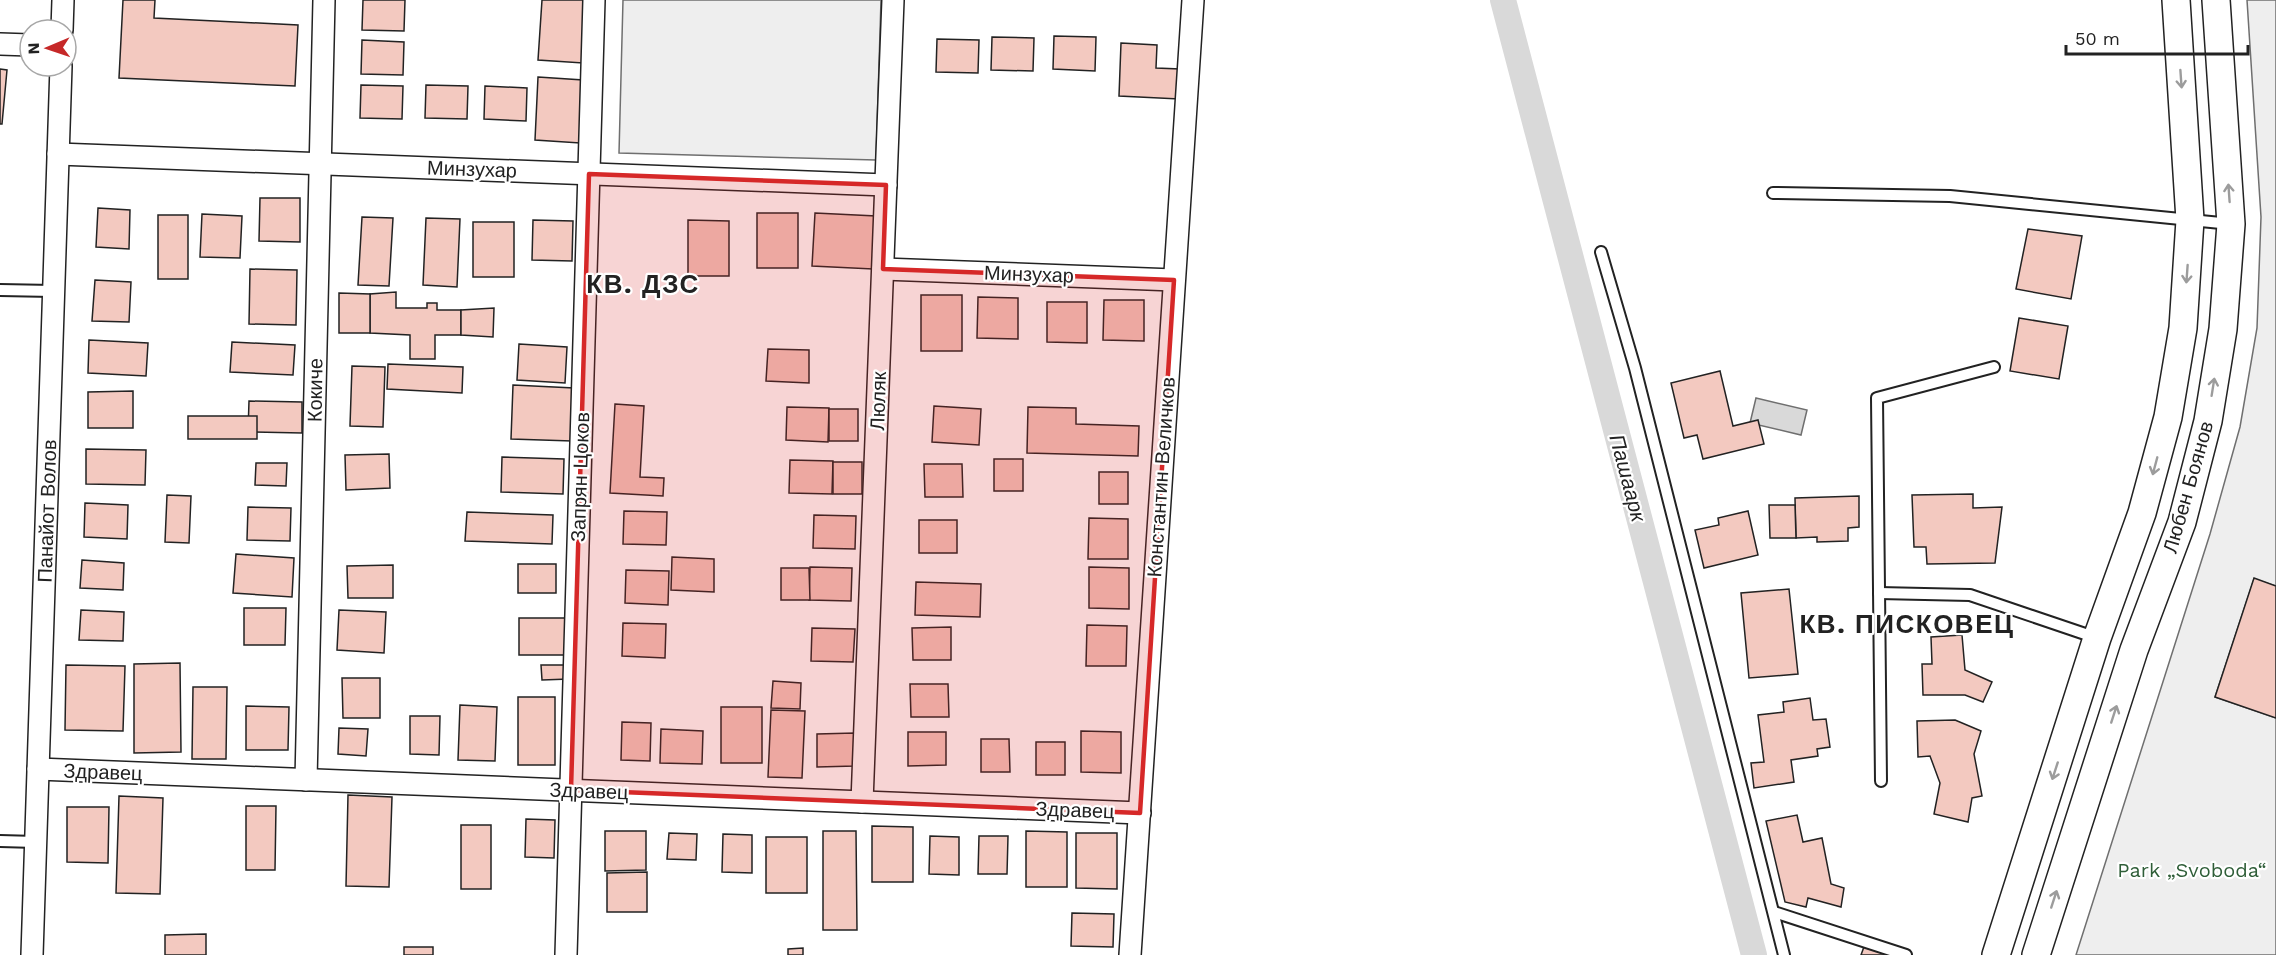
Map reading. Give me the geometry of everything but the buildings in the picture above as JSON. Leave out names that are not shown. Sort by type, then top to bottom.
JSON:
[{"type":"street","points":[[62,18],[63,0]]},
{"type":"street","name":"Кокиче","points":[[306,780],[324,0]]},
{"type":"street","name":"Запрян Цоков","points":[[566,955],[594,0]]},
{"type":"street","name":"Люляк","points":[[862,802],[893,0]]},
{"type":"street","name":"Константин Величков","points":[[1130,955],[1193,0]]},
{"type":"street","name":"Любен Боянов","points":[[1996,955],[2097,638],[2142,513],[2168,417],[2183,328],[2190,220],[2176,0]]},
{"type":"street","name":"Любен Боянов","points":[[2036,955],[2134,650],[2182,522],[2208,421],[2223,328],[2231,224],[2216,0]]},
{"type":"street","points":[[0,44],[18,45]]},
{"type":"street","name":"Панайот Волов","points":[[32,955],[61,78]]},
{"type":"street","name":"Минзухар","points":[[58,154],[886,185]]},
{"type":"street","name":"Минзухар","points":[[883,269],[1174,280]]},
{"type":"street","points":[[2097,638],[2134,650]]},
{"type":"street","name":"Здравец","points":[[38,769],[1140,813]]},
{"type":"lane","points":[[1773,193],[1950,196],[2231,224]]},
{"type":"lane","points":[[1601,252],[1635,368],[1784,955]]},
{"type":"lane","points":[[0,290],[54,291]]},
{"type":"lane","points":[[1881,781],[1877,398],[1994,367]]},
{"type":"lane","points":[[1879,592],[1970,595],[2097,638]]},
{"type":"lane","points":[[0,841],[36,843]]},
{"type":"lane","points":[[1774,912],[1906,955]]},
{"type":"highlighted area","points":[[589,174],[886,185],[883,269],[1174,280],[1140,813],[571,790]]},
{"type":"green space","points":[[623,0],[881,0],[876,160],[619,153]]},
{"type":"green space","name":"Park „Svoboda“","points":[[2247,0],[2276,0],[2276,586],[2254,579],[2215,697],[2276,718],[2276,955],[2076,955],[2210,534],[2240,427],[2257,328],[2261,217]]},
{"type":"shaded area","points":[[1756,398],[1807,410],[1801,435],[1750,423]]},
{"type":"waterway","name":"Пашаарк","points":[[1503,0],[1754,955]]},
{"type":"district","name":"КВ. ДЗС","points":[[643,284]]},
{"type":"district","name":"КВ. ПИСКОВЕЦ","points":[[1907,624]]}]
